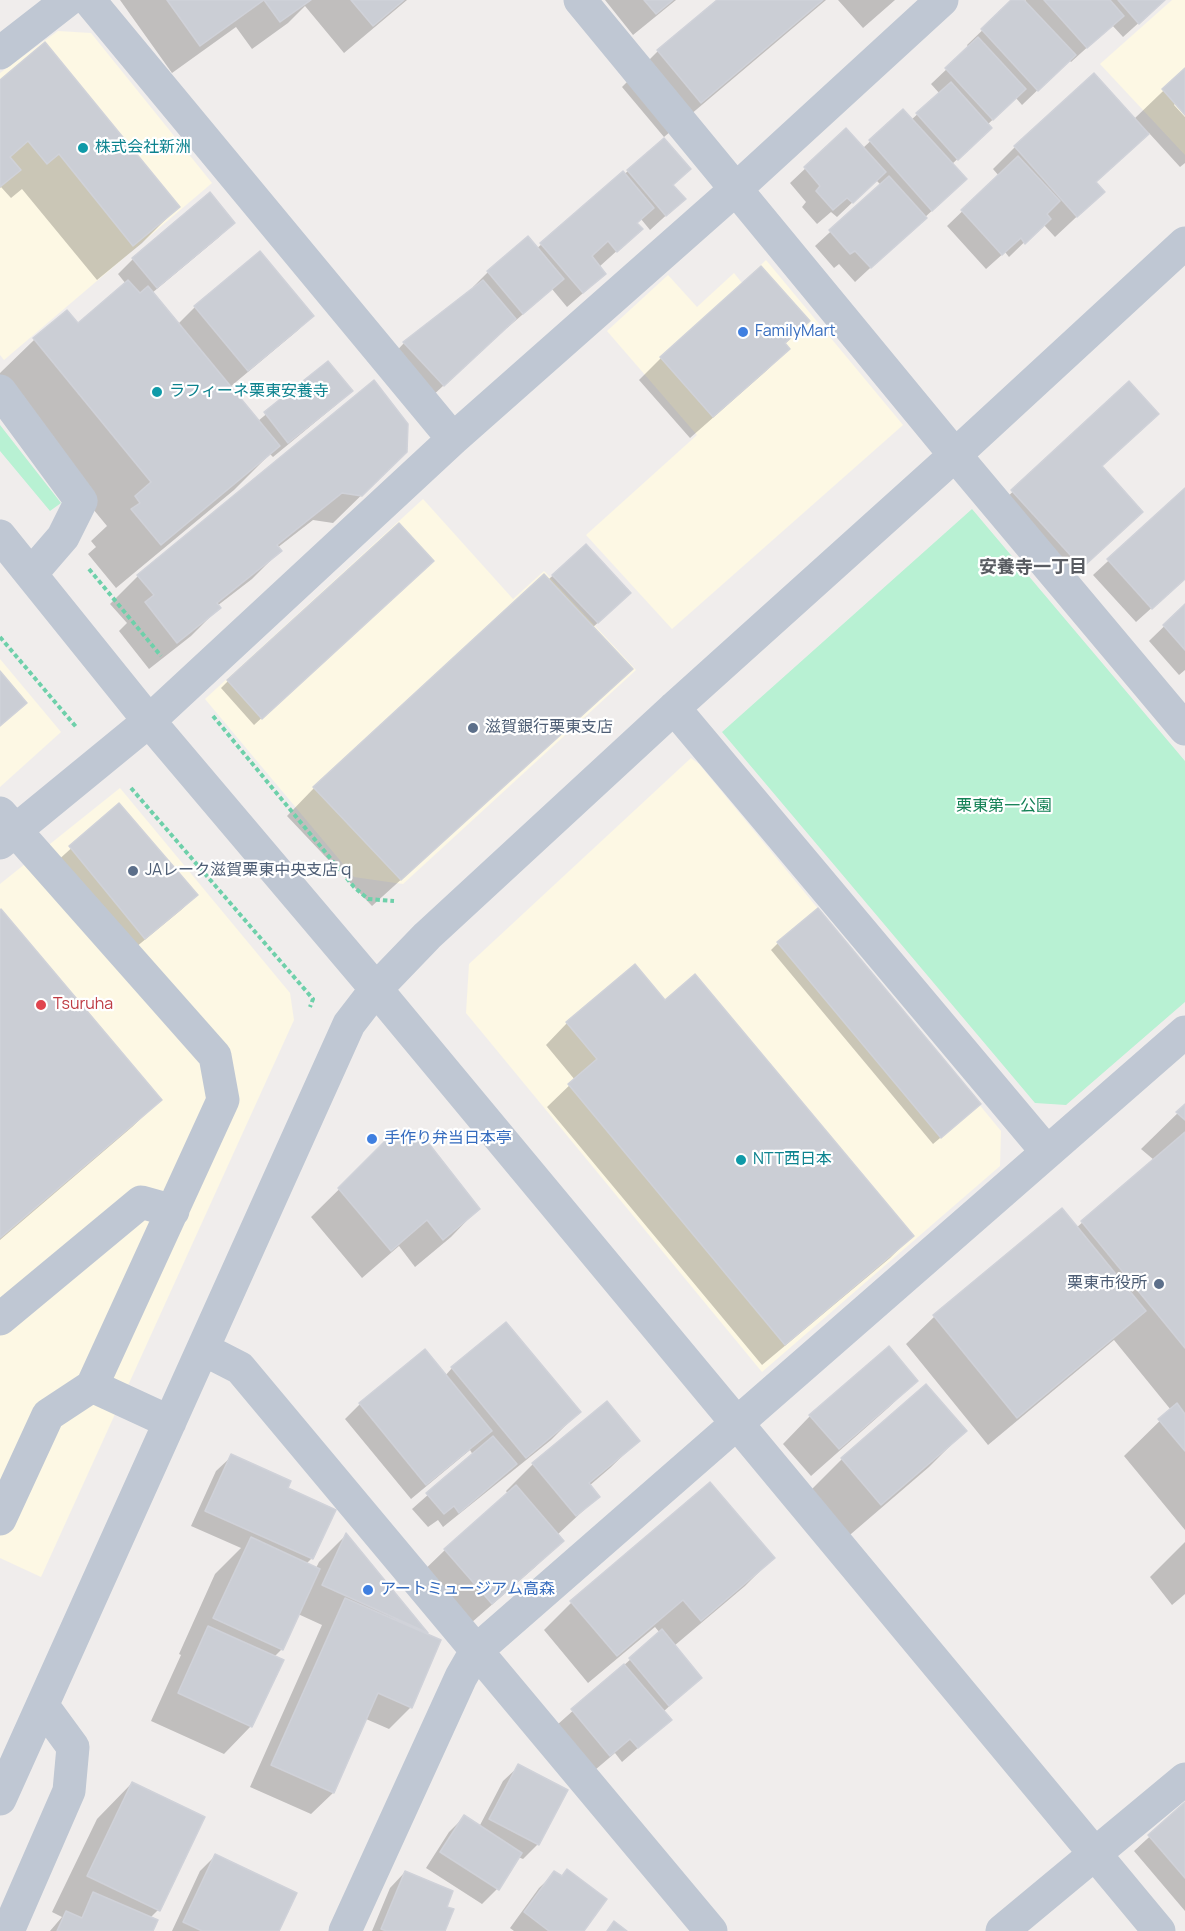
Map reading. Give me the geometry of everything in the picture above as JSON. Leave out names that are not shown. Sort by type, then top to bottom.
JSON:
[{"type":"street","points":[[0,53],[68,0]]},
{"type":"street","points":[[89,0],[453,439]]},
{"type":"street","points":[[580,0],[955,455],[1182,718]]},
{"type":"street","points":[[0,1519],[48,1415],[92,1386],[223,1100],[216,1056],[5,829],[148,721],[453,439],[737,188],[942,0]]},
{"type":"street","points":[[0,1799],[349,1024],[376,989],[436,928],[1185,243]]},
{"type":"street","points":[[0,390],[81,501],[63,537],[31,574]]},
{"type":"street","points":[[0,536],[148,721],[376,989],[1159,1931]]},
{"type":"street","points":[[674,708],[1047,1152]]},
{"type":"street","points":[[345,1931],[461,1677],[476,1651],[1185,1032]]},
{"type":"street","points":[[0,1319],[141,1202],[173,1211]]},
{"type":"street","points":[[202,1349],[240,1368],[711,1931]]},
{"type":"street","points":[[92,1386],[170,1422]]},
{"type":"street","points":[[8,1931],[69,1791],[73,1748],[43,1706]]},
{"type":"street","points":[[1002,1931],[1185,1779]]},
{"type":"path","points":[[0,637],[84,735]]},
{"type":"path","points":[[207,708],[354,887],[368,899],[394,901]]},
{"type":"shaded area","points":[[1172,0],[1185,0],[1185,155],[1100,64]]},
{"type":"shaded area","points":[[58,31],[91,33],[212,183],[4,360],[0,355],[0,73]]},
{"type":"shaded area","points":[[766,260],[903,425],[672,629],[586,535],[697,435],[607,331],[668,275],[697,307],[734,273],[742,283]]},
{"type":"shaded area","points":[[423,499],[513,599],[544,571],[636,670],[403,884],[354,877],[205,699]]},
{"type":"shaded area","points":[[0,659],[61,732],[0,787]]},
{"type":"shaded area","points":[[691,758],[699,764],[1001,1131],[1000,1166],[762,1372],[466,1013],[469,964]]},
{"type":"shaded area","points":[[120,788],[290,993],[294,1020],[41,1577],[0,1558],[0,884]]},
{"type":"green space","points":[[0,425],[61,503],[50,511],[0,451]]},
{"type":"green space","name":"栗東第一公園","points":[[972,509],[1185,761],[1185,1002],[1066,1105],[1035,1103],[722,732]]},
{"type":"building","points":[[167,0],[264,0],[200,46]]},
{"type":"building","points":[[264,0],[311,0],[280,22]]},
{"type":"building","points":[[351,0],[404,0],[373,26]]},
{"type":"building","points":[[644,0],[673,0],[656,14]]},
{"type":"building","points":[[717,0],[823,0],[701,103],[657,50]]},
{"type":"building","points":[[1011,0],[1024,0],[1076,55],[1038,91],[981,29]]},
{"type":"building","points":[[1044,0],[1110,0],[1124,16],[1087,48]]},
{"type":"building","points":[[1118,0],[1165,0],[1139,24]]},
{"type":"building","points":[[978,37],[1026,89],[993,120],[945,68]]},
{"type":"building","name":"株式会社新洲","points":[[45,42],[180,207],[133,246],[59,154],[47,164],[28,141],[10,157],[21,170],[0,187],[0,80]]},
{"type":"building","points":[[1185,68],[1185,115],[1162,89]]},
{"type":"building","points":[[1094,73],[1149,134],[1096,182],[1105,192],[1077,217],[1014,146]]},
{"type":"building","points":[[951,82],[992,128],[958,160],[916,113]]},
{"type":"building","points":[[903,109],[967,179],[932,211],[869,140]]},
{"type":"building","points":[[846,128],[886,172],[853,203],[847,198],[833,210],[816,191],[820,186],[804,167]]},
{"type":"building","points":[[664,138],[691,169],[673,185],[686,199],[666,216],[627,170]]},
{"type":"building","points":[[1018,156],[1060,201],[1047,214],[1051,219],[1025,244],[1021,238],[1002,255],[961,210]]},
{"type":"building","points":[[623,171],[654,208],[637,223],[643,229],[617,252],[608,241],[592,256],[606,274],[583,293],[540,243]]},
{"type":"building","points":[[889,176],[927,218],[871,268],[855,251],[850,254],[829,230]]},
{"type":"building","points":[[210,192],[235,223],[157,288],[132,258]]},
{"type":"building","points":[[528,236],[564,279],[523,314],[487,271]]},
{"type":"building","points":[[260,251],[314,316],[248,371],[194,306]]},
{"type":"building","name":"FamilyMart","points":[[761,266],[810,321],[785,343],[790,349],[713,417],[660,357]]},
{"type":"building","name":"ラフィーネ栗東安養寺","points":[[128,280],[140,293],[148,286],[280,446],[161,545],[131,509],[140,503],[135,496],[151,482],[33,338],[67,310],[78,323]]},
{"type":"building","points":[[483,280],[516,319],[444,386],[403,342]]},
{"type":"building","points":[[328,361],[353,391],[288,443],[264,412]]},
{"type":"building","points":[[374,380],[408,424],[407,452],[362,496],[342,493],[277,545],[282,551],[217,603],[221,608],[177,643],[145,602],[154,595],[137,575]]},
{"type":"building","points":[[1129,381],[1159,414],[1102,466],[1143,512],[1082,568],[1011,490]]},
{"type":"building","points":[[1185,488],[1185,579],[1152,609],[1107,559]]},
{"type":"building","points":[[399,523],[434,561],[262,719],[227,680]]},
{"type":"building","points":[[586,544],[631,593],[598,623],[552,575]]},
{"type":"building","name":"滋賀銀行栗東支店","points":[[544,574],[633,669],[401,880],[313,787]]},
{"type":"building","points":[[1185,604],[1185,650],[1163,625]]},
{"type":"building","points":[[0,671],[27,703],[0,726]]},
{"type":"building","name":"JAレーク滋賀栗東中央支店ｑ","points":[[119,803],[198,895],[145,939],[69,846]]},
{"type":"building","points":[[818,908],[981,1104],[941,1138],[777,942]]},
{"type":"building","name":"Tsuruha","points":[[0,910],[162,1100],[0,1238]]},
{"type":"building","name":"NTT西日本","points":[[635,964],[665,1000],[695,974],[914,1236],[785,1345],[568,1084],[597,1059],[566,1022]]},
{"type":"building","points":[[1185,1104],[1185,1120],[1176,1112]]},
{"type":"building","points":[[419,1131],[480,1209],[443,1240],[427,1220],[391,1251],[338,1188],[392,1134]]},
{"type":"building","name":"栗東市役所","points":[[1185,1132],[1185,1348],[1081,1221]]},
{"type":"building","points":[[1062,1208],[1146,1311],[1017,1418],[933,1315]]},
{"type":"building","points":[[506,1322],[581,1412],[526,1458],[451,1367]]},
{"type":"building","points":[[889,1346],[918,1381],[839,1449],[809,1415]]},
{"type":"building","points":[[425,1349],[492,1431],[426,1485],[359,1403]]},
{"type":"building","points":[[926,1384],[967,1431],[881,1505],[841,1458]]},
{"type":"building","points":[[607,1401],[640,1441],[589,1483],[600,1497],[576,1516],[532,1463]]},
{"type":"building","points":[[1177,1403],[1185,1414],[1185,1451],[1158,1419]]},
{"type":"building","points":[[493,1436],[517,1464],[459,1513],[454,1506],[444,1514],[426,1493]]},
{"type":"building","points":[[231,1454],[291,1481],[288,1488],[336,1510],[313,1559],[205,1511]]},
{"type":"building","points":[[710,1482],[775,1558],[701,1621],[683,1600],[617,1656],[570,1601]]},
{"type":"building","points":[[516,1485],[564,1541],[492,1604],[444,1549]]},
{"type":"building","points":[[346,1533],[428,1633],[322,1585]]},
{"type":"building","points":[[251,1537],[320,1569],[283,1650],[213,1618]]},
{"type":"building","points":[[345,1598],[441,1640],[412,1708],[378,1693],[334,1793],[271,1765]]},
{"type":"building","points":[[208,1626],[284,1660],[252,1727],[178,1693]]},
{"type":"building","points":[[662,1629],[702,1678],[669,1706],[629,1658]]},
{"type":"building","points":[[624,1664],[672,1720],[638,1748],[630,1739],[610,1756],[571,1709]]},
{"type":"building","points":[[518,1764],[568,1790],[539,1845],[489,1819]]},
{"type":"building","points":[[132,1782],[205,1817],[160,1911],[87,1876]]},
{"type":"building","points":[[1185,1802],[1185,1878],[1148,1835]]},
{"type":"building","points":[[464,1815],[522,1853],[499,1890],[440,1852]]},
{"type":"building","points":[[215,1854],[297,1893],[279,1931],[202,1931],[183,1922]]},
{"type":"building","points":[[567,1869],[607,1899],[584,1931],[549,1931],[524,1912],[554,1871],[562,1876]]},
{"type":"building","points":[[405,1871],[453,1891],[447,1907],[454,1909],[445,1931],[386,1931],[381,1929]]},
{"type":"building","points":[[93,1892],[158,1920],[153,1931],[57,1931],[66,1911],[82,1918]]},
{"type":"building","points":[[614,1921],[627,1931],[607,1931]]},
{"type":"place","name":"株式会社新洲","points":[[83,148]]},
{"type":"place","name":"FamilyMart","points":[[743,332]]},
{"type":"place","name":"ラフィーネ栗東安養寺","points":[[157,392]]},
{"type":"place","name":"滋賀銀行栗東支店","points":[[473,728]]},
{"type":"place","name":"JAレーク滋賀栗東中央支店ｑ","points":[[133,871]]},
{"type":"place","name":"Tsuruha","points":[[41,1005]]},
{"type":"place","name":"手作り弁当日本亭","points":[[372,1139]]},
{"type":"place","name":"NTT西日本","points":[[741,1160]]},
{"type":"place","name":"栗東市役所","points":[[1159,1284]]},
{"type":"place","name":"アートミュージアム高森","points":[[368,1590]]},
{"type":"district","name":"安養寺一丁目","points":[[1033,568]]}]
